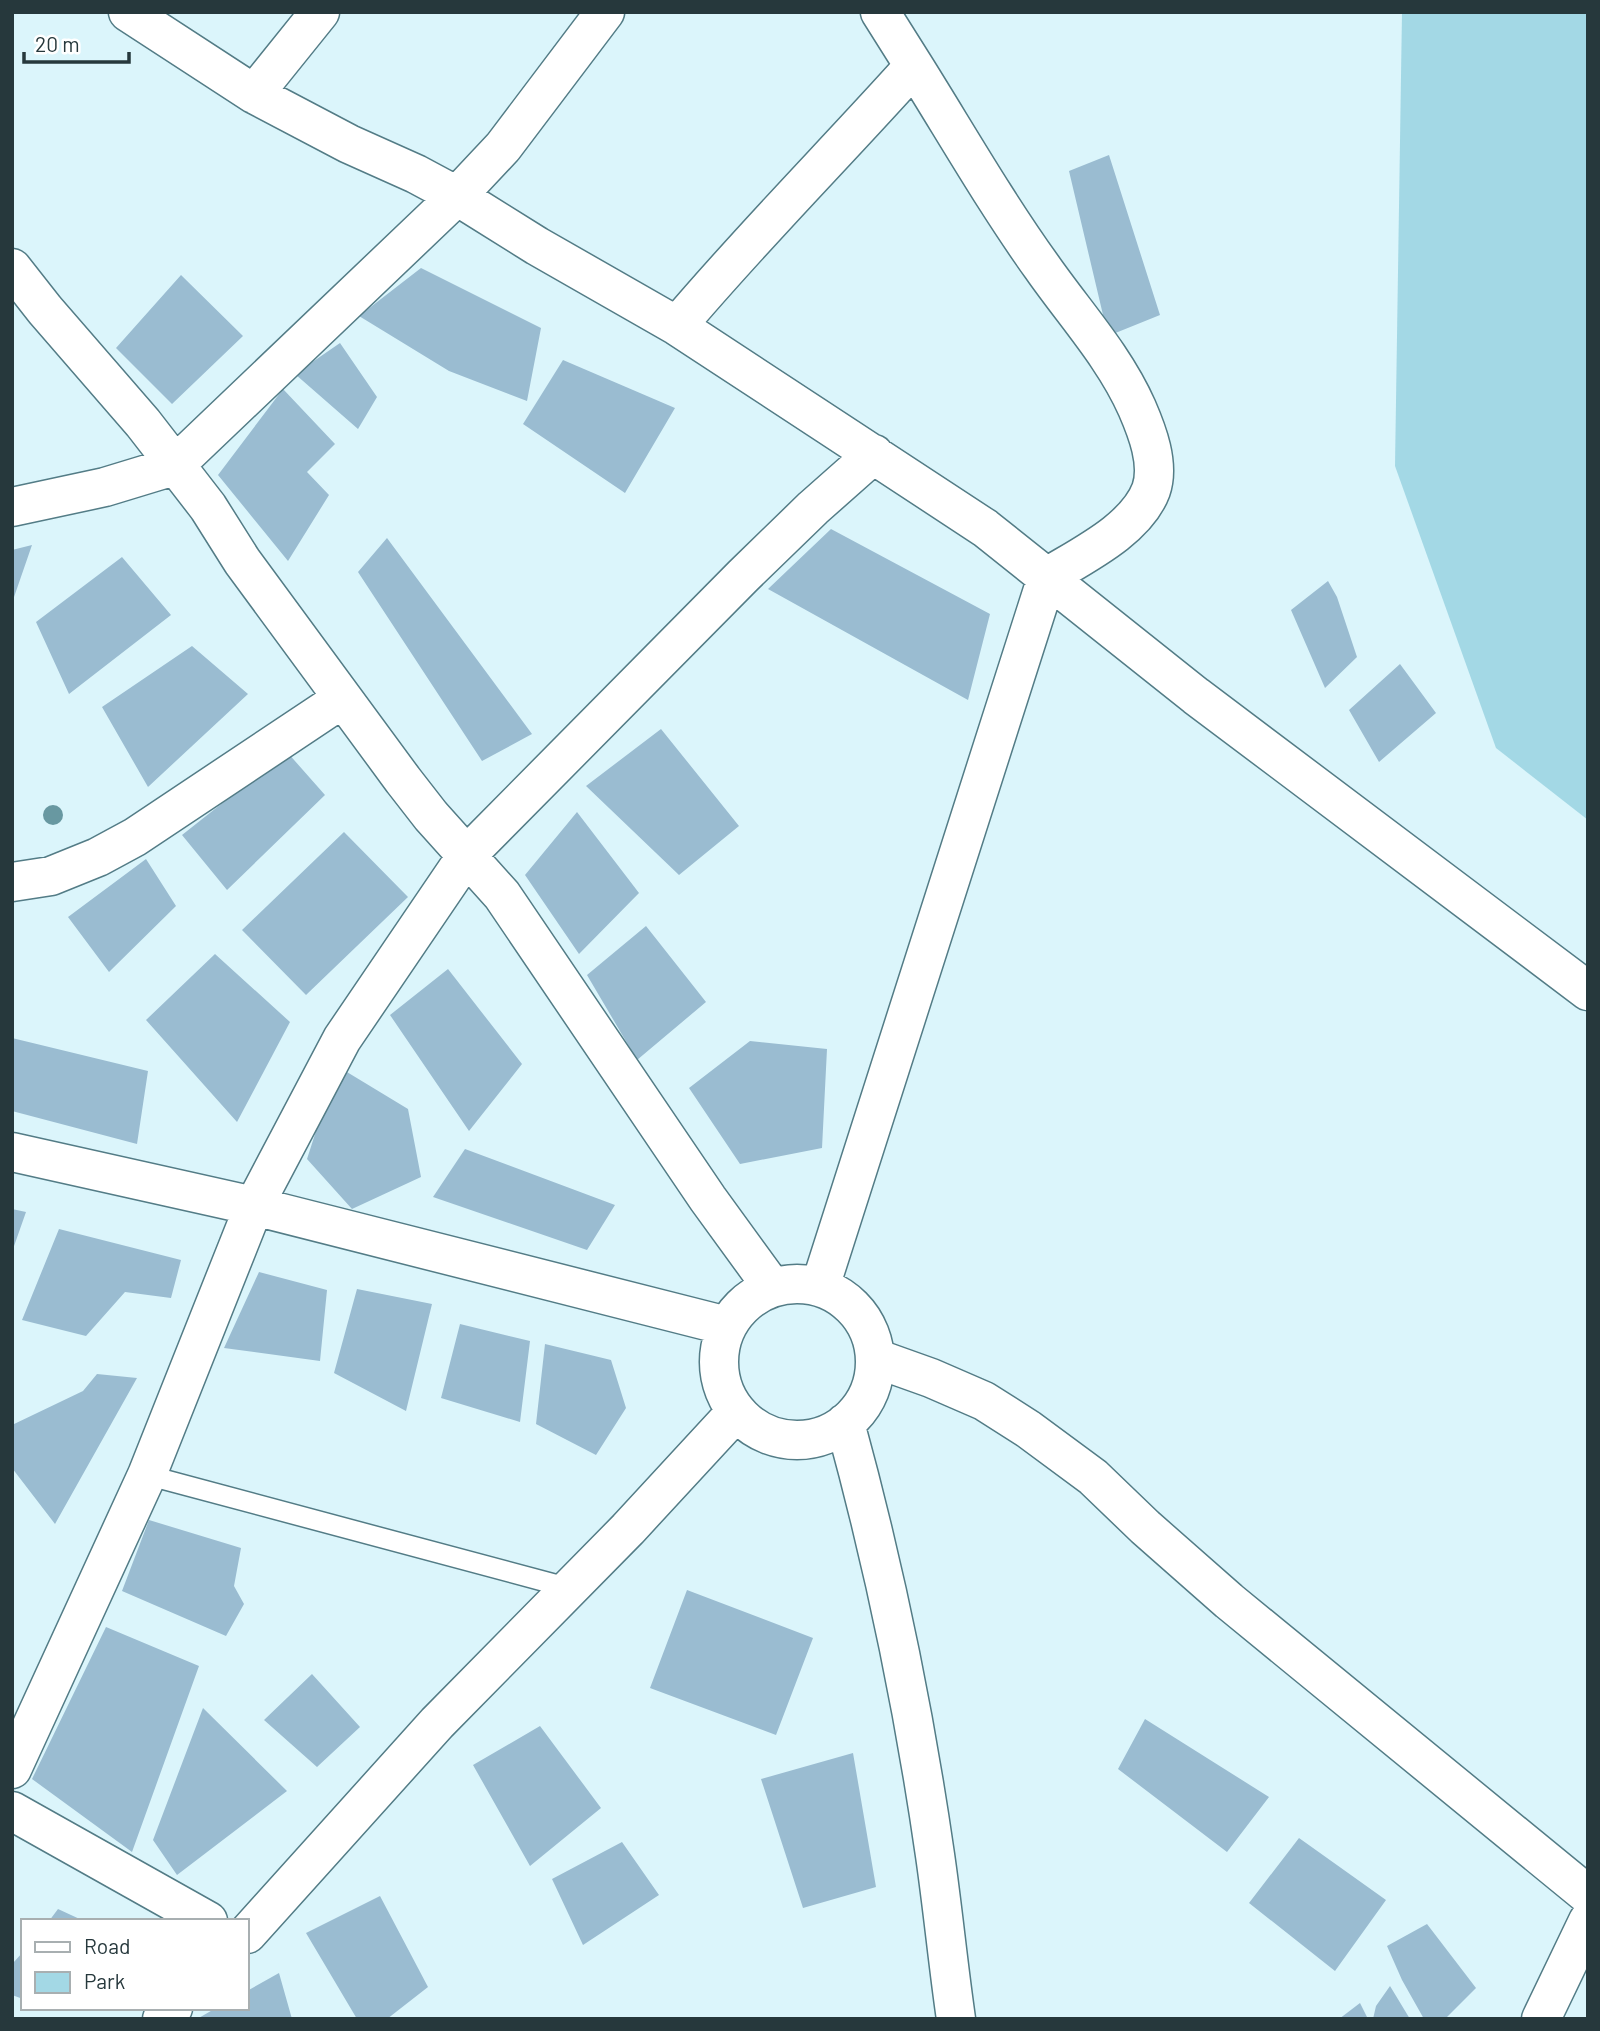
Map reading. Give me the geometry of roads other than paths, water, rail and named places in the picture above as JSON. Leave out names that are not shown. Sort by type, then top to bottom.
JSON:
[{"type":"street","points":[[128,12],[254,94],[457,196],[537,246],[677,326],[985,528],[1196,696],[1588,991]]},
{"type":"street","points":[[254,94],[320,12]]},
{"type":"street","points":[[12,508],[105,487],[174,466],[457,196],[503,147],[605,12]]},
{"type":"street","points":[[820,1287],[1047,577],[1104,542],[1132,518],[1152,488],[1150,440],[1136,405],[1088,328],[1042,267],[993,194],[880,12]]},
{"type":"street","points":[[677,326],[714,282],[914,66]]},
{"type":"street","points":[[12,268],[143,424],[208,507],[242,561],[424,807],[502,895],[708,1199],[772,1287]]},
{"type":"street","points":[[12,1769],[147,1475],[254,1206],[342,1039],[467,855],[743,576],[874,454]]},
{"type":"street","points":[[12,882],[51,876],[98,857],[135,837],[342,699]]},
{"type":"street","points":[[12,1152],[254,1206],[727,1326]]},
{"type":"street","points":[[796,1283],[820,1287],[842,1297],[859,1314],[870,1335],[875,1358],[874,1377],[859,1410],[845,1423],[825,1435],[801,1440],[777,1437],[755,1428],[736,1412],[724,1393],[718,1371],[719,1348],[727,1326],[738,1309],[754,1296],[772,1287],[796,1283]]},
{"type":"street","points":[[875,1358],[984,1401],[1083,1469],[1163,1544],[1323,1680],[1588,1895]]},
{"type":"street","points":[[248,1933],[437,1723],[628,1529],[736,1412]]},
{"type":"street","points":[[845,1423],[887,1584],[908,1696],[935,1855],[956,2019]]},
{"type":"street","points":[[12,1811],[204,1919]]},
{"type":"street","points":[[1541,2019],[1588,1921]]},
{"type":"lane","points":[[147,1475],[569,1588]]}]
